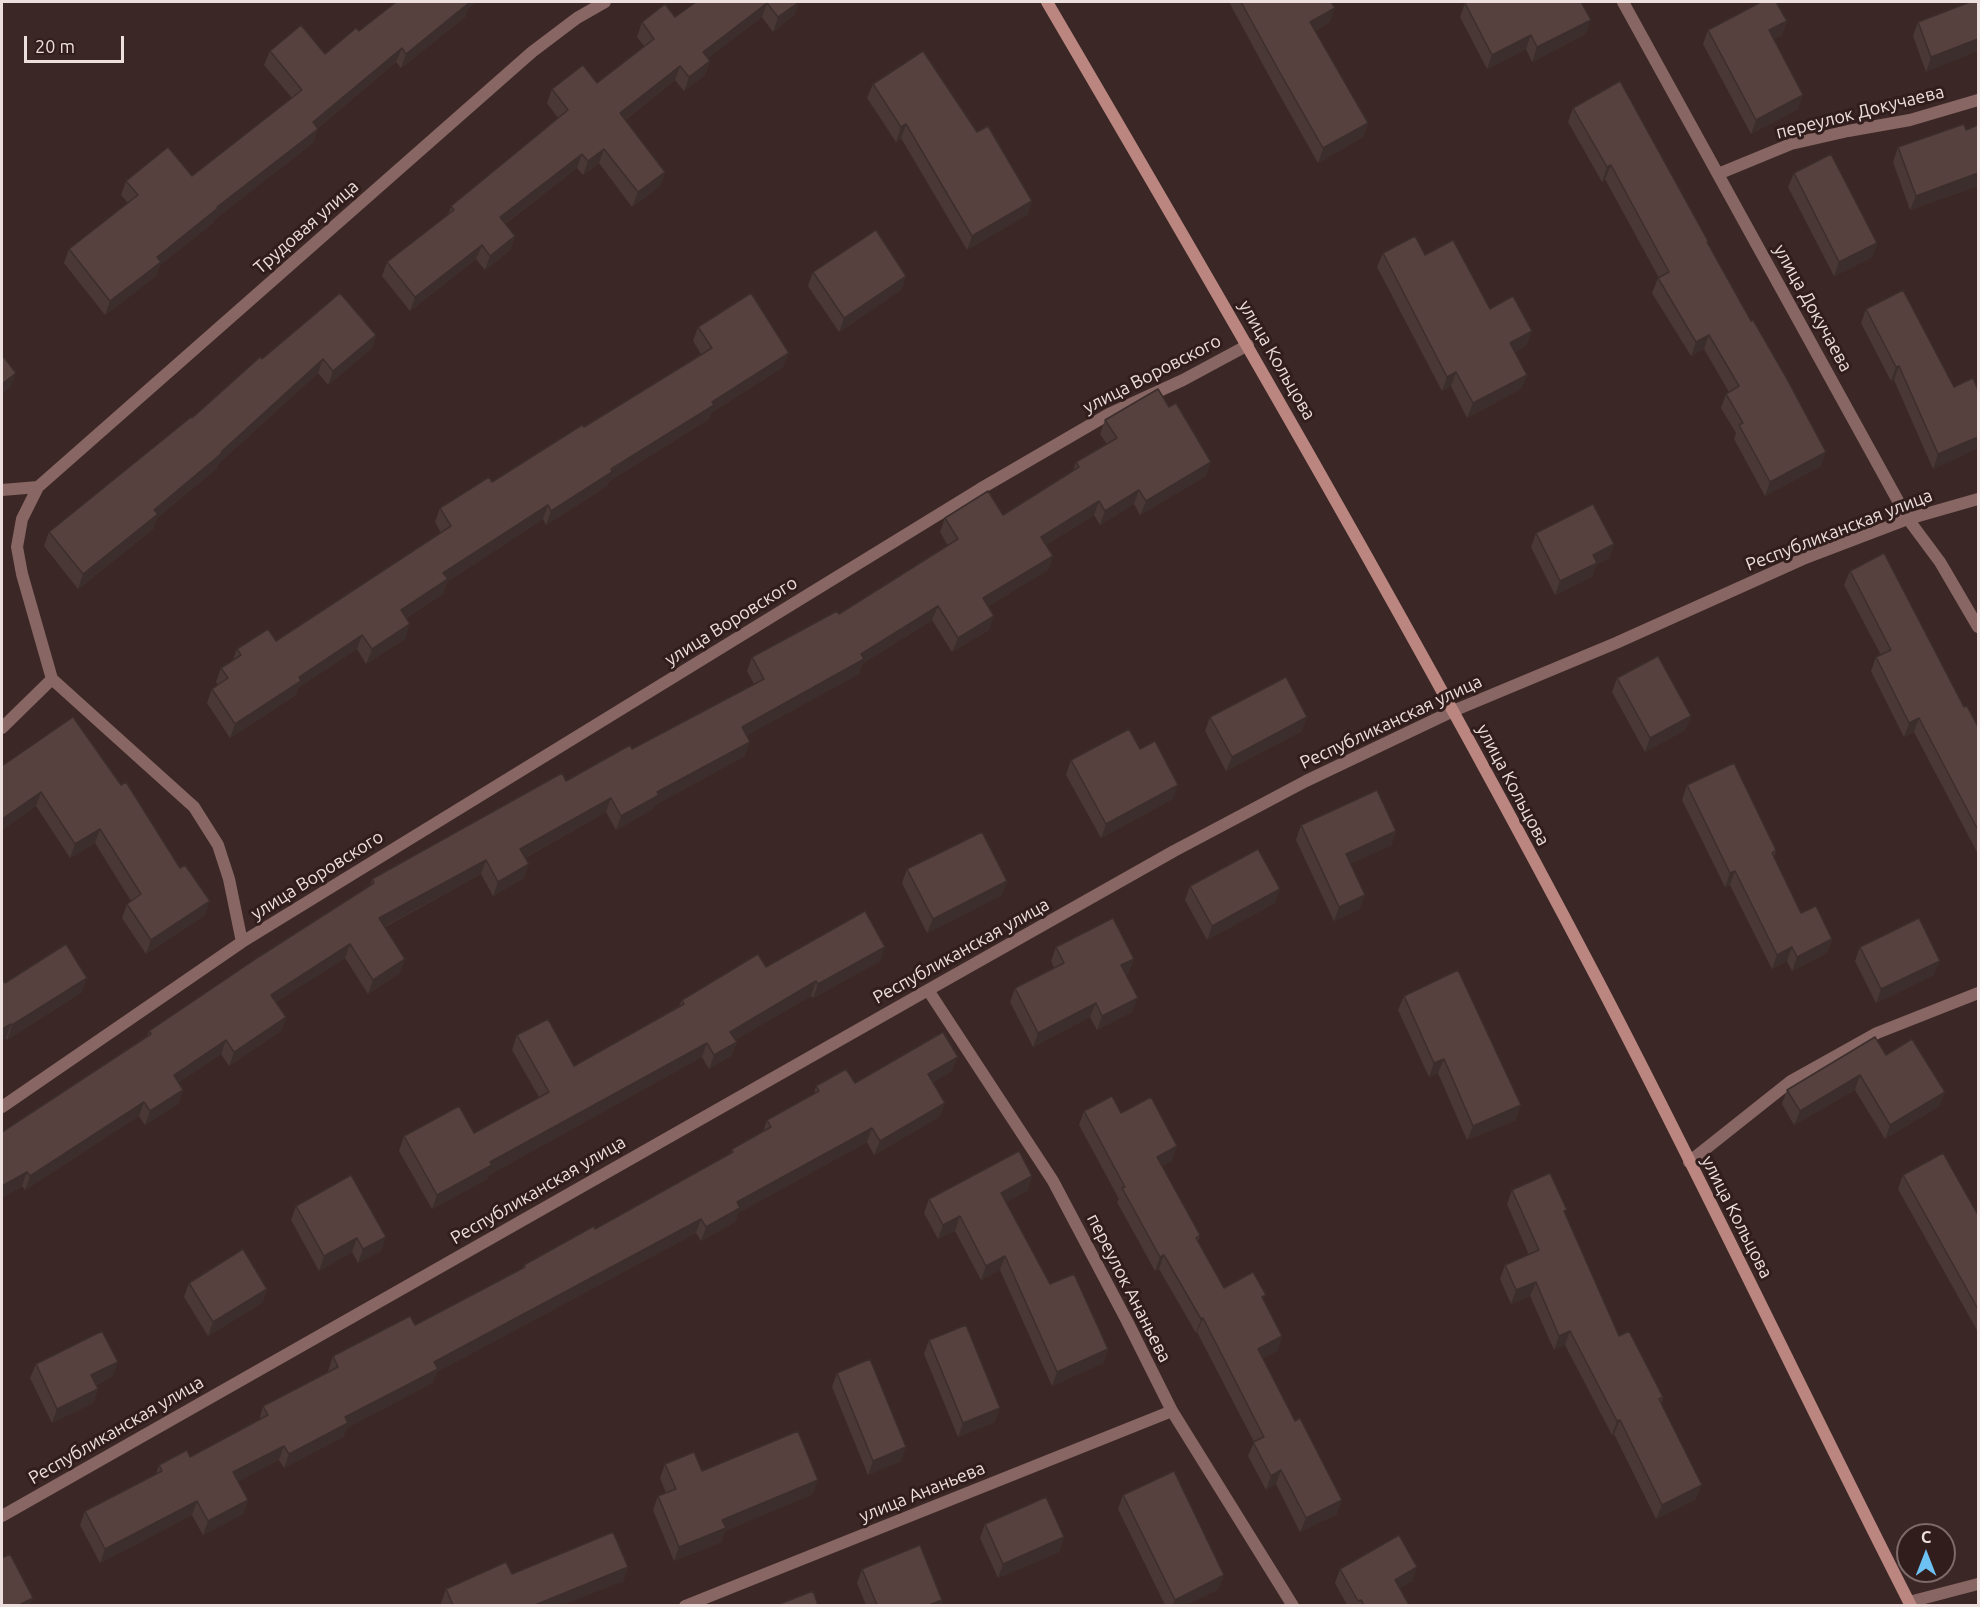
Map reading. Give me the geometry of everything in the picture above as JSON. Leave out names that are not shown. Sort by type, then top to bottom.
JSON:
[{"type":"main road","name":"улица Кольцова","points":[[1047,2],[1248,345],[1453,711],[1595,977],[1773,1326],[1910,1604]]},
{"type":"street","name":"Трудовая улица","points":[[38,487],[532,52],[577,18],[604,2]]},
{"type":"street","name":"улица Докучаева","points":[[1623,2],[1908,519],[1940,562],[1978,627]]},
{"type":"street","name":"переулок Докучаева","points":[[1718,174],[1791,144],[1910,120],[1978,100]]},
{"type":"street","name":"улица Воровского","points":[[2,1107],[242,942],[980,489],[1109,414],[1183,380],[1248,345]]},
{"type":"street","points":[[2,490],[38,487]]},
{"type":"street","points":[[2,728],[52,679],[22,574],[17,547],[22,519],[38,487]]},
{"type":"street","name":"Республиканская улица","points":[[2,1516],[928,990],[1195,840],[1306,781],[1453,711],[1616,643],[1803,559],[1908,519],[1978,499]]},
{"type":"street","name":"улица Воровского","points":[[52,679],[194,807],[218,845],[229,879],[242,942]]},
{"type":"street","name":"переулок Ананьева","points":[[928,990],[1053,1181],[1172,1411],[1293,1605]]},
{"type":"street","points":[[1689,1162],[1791,1081],[1877,1034],[1978,993]]},
{"type":"street","name":"улица Ананьева","points":[[685,1605],[1172,1411]]},
{"type":"street","points":[[1910,1604],[1978,1584]]},
{"type":"building","points":[[396,2],[470,2],[406,54],[402,48],[313,122],[318,129],[217,207],[157,257],[161,262],[110,301],[69,249],[138,195],[126,181],[168,147],[192,176],[302,90],[270,51],[301,25],[325,54],[356,28],[359,31]]},
{"type":"building","points":[[696,2],[799,2],[778,17],[767,3],[703,52],[710,61],[689,77],[680,66],[620,113],[665,172],[638,192],[604,149],[588,161],[582,154],[500,217],[515,236],[490,256],[482,245],[415,297],[387,262],[454,210],[451,206],[568,110],[552,89],[583,65],[597,83],[654,39],[642,22],[665,4],[675,17]]},
{"type":"building","points":[[1241,2],[1331,2],[1335,8],[1310,22],[1368,123],[1323,148]]},
{"type":"building","points":[[1581,2],[1591,20],[1537,47],[1531,35],[1492,55],[1465,3]]},
{"type":"building","points":[[1761,2],[1776,2],[1787,21],[1769,30],[1803,95],[1756,120],[1708,30]]},
{"type":"building","points":[[1970,2],[1978,2],[1978,39],[1931,57],[1918,22]]},
{"type":"building","points":[[923,51],[977,132],[988,126],[1032,201],[972,236],[906,124],[901,127],[873,84]]},
{"type":"building","points":[[1620,81],[1707,242],[1751,321],[1753,320],[1787,379],[1826,452],[1770,482],[1739,425],[1743,423],[1726,394],[1739,386],[1709,335],[1696,342],[1658,278],[1669,272],[1611,165],[1607,167],[1573,108]]},
{"type":"building","points":[[1964,124],[1966,130],[1978,125],[1978,173],[1916,196],[1898,147]]},
{"type":"building","points":[[1831,154],[1877,243],[1839,262],[1794,173]]},
{"type":"building","points":[[876,230],[906,276],[844,318],[813,272]]},
{"type":"building","points":[[1415,236],[1425,255],[1453,240],[1490,309],[1513,296],[1532,331],[1510,343],[1527,375],[1473,403],[1456,372],[1447,377],[1383,253]]},
{"type":"building","points":[[1903,290],[1954,387],[1973,378],[1978,390],[1978,437],[1938,454],[1899,366],[1896,367],[1866,309]]},
{"type":"building","points":[[340,293],[376,335],[333,371],[323,359],[222,453],[154,510],[158,514],[83,574],[49,532],[192,418],[260,357],[262,359]]},
{"type":"building","points":[[751,293],[789,353],[712,402],[714,405],[611,469],[612,472],[551,511],[548,505],[443,573],[448,579],[401,610],[410,624],[372,649],[362,635],[299,677],[301,681],[235,724],[212,689],[228,678],[221,668],[241,655],[237,649],[268,629],[276,641],[451,526],[440,508],[489,477],[492,482],[582,425],[584,427],[712,348],[698,327]]},
{"type":"building","points":[[2,355],[16,373],[2,384]]},
{"type":"building","points":[[1158,389],[1169,407],[1176,403],[1211,462],[1146,501],[1139,490],[1105,511],[1099,501],[1041,537],[1053,556],[983,598],[994,616],[958,638],[938,606],[861,654],[864,659],[742,727],[750,742],[657,792],[659,795],[621,816],[611,798],[520,849],[529,864],[498,882],[486,860],[379,918],[405,959],[373,980],[350,944],[271,995],[286,1017],[234,1052],[226,1040],[174,1075],[183,1090],[150,1111],[144,1102],[30,1176],[27,1172],[2,1186],[2,1132],[151,1034],[149,1031],[260,956],[374,883],[372,879],[562,773],[566,781],[630,745],[632,749],[764,679],[752,657],[837,611],[839,614],[958,539],[945,518],[988,491],[1003,515],[1079,467],[1076,462],[1117,438],[1105,420]]},
{"type":"building","points":[[1593,504],[1614,544],[1593,555],[1597,563],[1560,581],[1536,533]]},
{"type":"building","points":[[1884,553],[1964,707],[1967,706],[1978,727],[1978,830],[1919,718],[1909,723],[1876,657],[1891,650],[1850,571]]},
{"type":"building","points":[[1658,656],[1691,716],[1650,738],[1617,678]]},
{"type":"building","points":[[1286,677],[1307,717],[1232,757],[1210,717]]},
{"type":"building","points":[[73,717],[121,785],[126,782],[180,868],[185,865],[210,901],[151,940],[127,904],[141,894],[100,829],[75,844],[41,792],[2,819],[2,766]]},
{"type":"building","points":[[1129,729],[1140,749],[1155,741],[1178,785],[1106,824],[1071,760]]},
{"type":"building","points":[[1734,763],[1776,850],[1772,853],[1801,913],[1816,906],[1832,939],[1797,957],[1792,947],[1777,955],[1735,871],[1730,873],[1687,785]]},
{"type":"building","points":[[1377,790],[1396,831],[1346,854],[1365,895],[1339,907],[1301,825]]},
{"type":"building","points":[[982,832],[1007,881],[933,919],[907,869]]},
{"type":"building","points":[[1258,849],[1280,889],[1212,926],[1190,886]]},
{"type":"building","points":[[865,911],[885,947],[818,984],[816,981],[730,1032],[737,1042],[714,1055],[707,1043],[490,1162],[492,1165],[437,1195],[404,1136],[459,1106],[474,1133],[549,1092],[517,1035],[548,1019],[574,1066],[684,1004],[682,1000],[758,954],[766,967]]},
{"type":"building","points":[[1113,918],[1134,959],[1121,965],[1138,998],[1102,1016],[1096,1003],[1038,1033],[1015,988],[1064,963],[1056,947]]},
{"type":"building","points":[[1919,918],[1940,961],[1881,989],[1860,947]]},
{"type":"building","points":[[66,944],[87,978],[2,1029],[2,983]]},
{"type":"building","points":[[1458,970],[1521,1105],[1473,1126],[1444,1059],[1434,1063],[1404,996]]},
{"type":"building","points":[[943,1032],[958,1057],[928,1074],[945,1103],[880,1141],[872,1128],[737,1202],[740,1208],[706,1227],[701,1219],[434,1362],[438,1369],[345,1417],[348,1423],[289,1454],[284,1446],[233,1472],[248,1500],[208,1521],[197,1501],[105,1549],[85,1511],[162,1471],[159,1465],[187,1450],[190,1457],[268,1415],[263,1406],[338,1367],[333,1356],[410,1316],[415,1325],[733,1152],[732,1149],[771,1127],[767,1120],[819,1091],[816,1086],[846,1069],[855,1083]]},
{"type":"building","points":[[1875,1037],[1886,1055],[1912,1039],[1945,1092],[1890,1125],[1860,1075],[1800,1111],[1787,1090]]},
{"type":"building","points":[[1112,1096],[1121,1113],[1151,1097],[1177,1146],[1157,1157],[1200,1235],[1196,1238],[1224,1288],[1253,1272],[1266,1295],[1262,1297],[1282,1336],[1258,1349],[1295,1421],[1300,1418],[1342,1500],[1306,1518],[1281,1470],[1271,1476],[1253,1442],[1264,1437],[1203,1318],[1201,1319],[1164,1255],[1160,1257],[1122,1188],[1125,1187],[1084,1111]]},
{"type":"building","points":[[1019,1151],[1032,1176],[1001,1193],[1050,1284],[1074,1274],[1108,1349],[1057,1372],[1005,1256],[986,1266],[960,1216],[943,1225],[929,1199]]},
{"type":"building","points":[[1943,1153],[1978,1215],[1978,1309],[1903,1175]]},
{"type":"building","points":[[1550,1173],[1567,1210],[1564,1211],[1619,1336],[1629,1331],[1663,1397],[1659,1399],[1702,1485],[1662,1505],[1620,1420],[1617,1421],[1570,1331],[1559,1336],[1536,1282],[1516,1290],[1505,1265],[1539,1250],[1512,1190]]},
{"type":"building","points":[[351,1175],[386,1237],[363,1249],[357,1238],[324,1256],[296,1206]]},
{"type":"building","points":[[243,1249],[267,1289],[213,1322],[189,1283]]},
{"type":"building","points":[[966,1325],[1000,1408],[963,1423],[929,1340]]},
{"type":"building","points":[[102,1331],[118,1362],[91,1375],[98,1389],[57,1409],[36,1364]]},
{"type":"building","points":[[870,1359],[906,1447],[873,1461],[837,1373]]},
{"type":"building","points":[[798,1431],[818,1480],[722,1520],[726,1528],[679,1547],[658,1496],[676,1489],[665,1464],[694,1452],[702,1471]]},
{"type":"building","points":[[1174,1471],[1224,1575],[1175,1600],[1123,1495]]},
{"type":"building","points":[[1046,1497],[1064,1537],[1003,1564],[985,1524]]},
{"type":"building","points":[[613,1532],[628,1567],[535,1605],[453,1605],[446,1589],[506,1562],[512,1574]]},
{"type":"building","points":[[1399,1535],[1417,1567],[1395,1580],[1409,1605],[1364,1605],[1361,1600],[1358,1601],[1340,1569]]},
{"type":"building","points":[[920,1545],[942,1600],[929,1605],[877,1605],[862,1569]]},
{"type":"building","points":[[10,1554],[33,1598],[19,1605],[2,1605],[2,1558]]},
{"type":"building","points":[[813,1591],[818,1605],[777,1605]]}]
